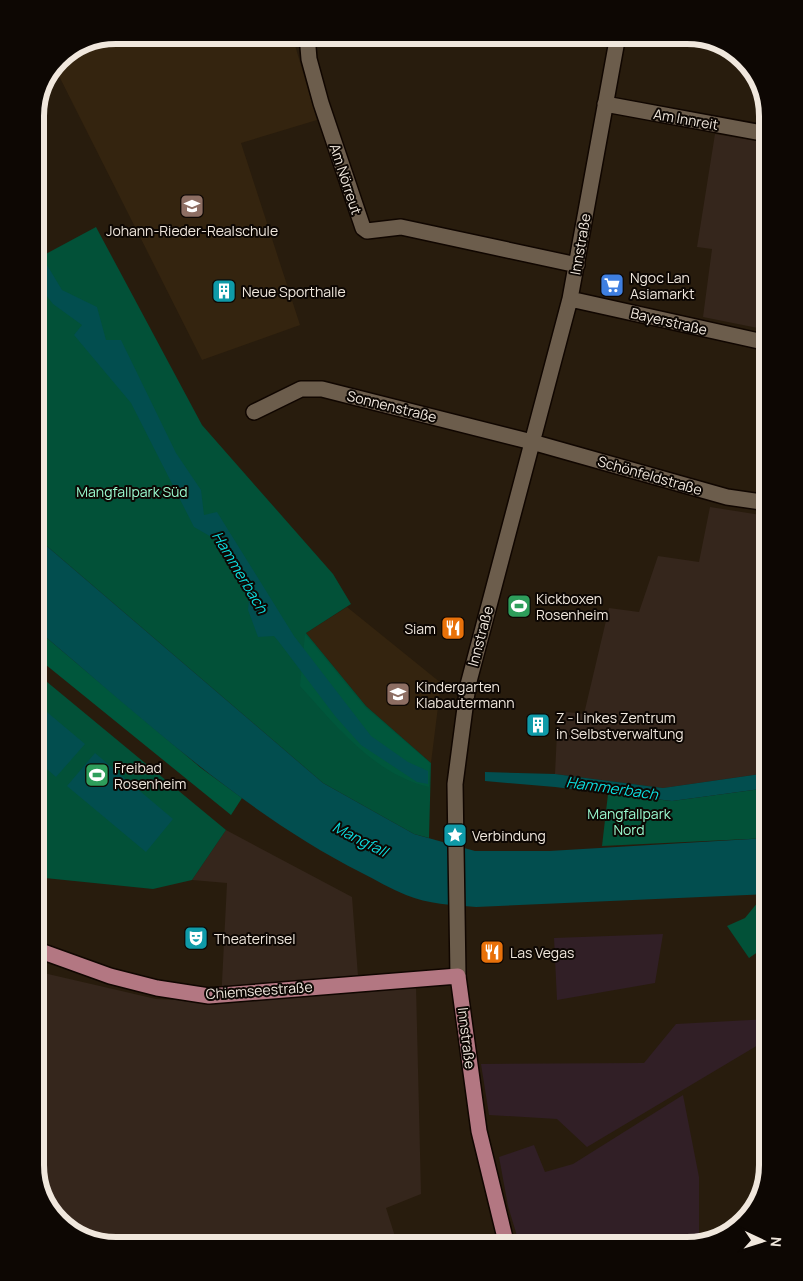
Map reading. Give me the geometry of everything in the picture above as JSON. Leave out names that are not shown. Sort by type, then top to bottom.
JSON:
[{"type":"main road","name":"Chiemseestraße","points":[[44,952],[110,976],[157,988],[209,996],[458,976]]},
{"type":"main road","name":"Innstraße","points":[[458,976],[479,1131],[505,1237]]},
{"type":"street","name":"Am Nörreut","points":[[308,44],[309,59],[321,103],[363,228],[367,231],[401,227],[577,265]]},
{"type":"street","name":"Innstraße","points":[[458,976],[455,784],[470,673],[570,299],[616,44]]},
{"type":"street","name":"Am Innreit","points":[[605,104],[759,132]]},
{"type":"street","name":"Bayerstraße","points":[[570,299],[759,341]]},
{"type":"street","name":"Sonnenstraße","points":[[254,412],[294,392],[311,388],[407,409],[532,442]]},
{"type":"street","name":"Schönfeldstraße","points":[[532,442],[727,497],[759,502]]},
{"type":"shaded area","name":"Johann-Rieder-Realschule","points":[[115,44],[295,44],[317,120],[241,143],[300,325],[202,360],[58,74],[68,62],[80,53],[92,48]]},
{"type":"shaded area","points":[[715,134],[759,141],[759,328],[703,317],[712,249],[697,247]]},
{"type":"shaded area","points":[[710,507],[759,515],[759,774],[663,788],[555,774],[558,711],[584,714],[609,608],[639,612],[658,556],[699,562]]},
{"type":"shaded area","name":"Kindergarten Klabautermann","points":[[347,607],[441,683],[431,763],[366,706],[306,633]]},
{"type":"shaded area","points":[[226,830],[352,897],[358,976],[416,986],[421,1194],[386,1208],[395,1237],[101,1236],[84,1230],[68,1219],[51,1197],[44,1175],[44,973],[156,999],[221,1002],[227,883],[192,880]]},
{"type":"shaded area","points":[[663,934],[655,983],[557,1000],[554,938]]},
{"type":"shaded area","points":[[759,1019],[759,1044],[587,1147],[557,1119],[489,1115],[481,1064],[644,1063],[676,1024]]},
{"type":"shaded area","points":[[683,1095],[699,1177],[699,1235],[666,1237],[517,1237],[508,1206],[499,1157],[534,1145],[545,1172],[573,1164]]},
{"type":"green space","name":"Mangfallpark Süd","points":[[96,227],[202,425],[333,574],[351,604],[306,633],[366,706],[431,763],[429,838],[414,834],[323,783],[44,544],[44,255]]},
{"type":"green space","points":[[305,634],[365,707],[430,763],[429,787],[409,781],[391,772],[374,760],[343,733],[300,686]]},
{"type":"green space","points":[[44,636],[201,768],[242,798],[231,815],[44,663]]},
{"type":"green space","name":"Freibad Rosenheim","points":[[44,679],[226,830],[192,880],[153,889],[44,878]]},
{"type":"green space","name":"Mangfallpark Nord","points":[[759,789],[759,838],[602,846],[608,794],[672,801]]},
{"type":"green space","points":[[759,901],[759,951],[749,958],[727,926],[745,918]]},
{"type":"water","name":"Hammerbach","points":[[44,260],[62,290],[97,307],[106,340],[121,340],[176,453],[201,490],[204,515],[217,512],[294,636],[371,736],[408,762],[428,771],[428,784],[417,782],[361,745],[335,716],[274,636],[258,637],[248,610],[249,600],[215,539],[194,527],[131,403],[74,335],[82,325],[53,304],[44,292]]},
{"type":"water","name":"Mangfall","points":[[44,544],[323,783],[414,834],[475,851],[549,851],[759,839],[759,894],[476,907],[449,905],[414,898],[362,873],[274,821],[232,791],[152,727],[44,636]]},
{"type":"water","points":[[44,710],[85,744],[56,777],[44,767]]},
{"type":"water","points":[[95,753],[173,819],[146,852],[67,786]]},
{"type":"water","name":"Hammerbach","points":[[485,772],[555,774],[663,788],[759,774],[759,789],[672,801],[485,781]]},
{"type":"place","name":"Johann-Rieder-Realschule","points":[[192,206]]},
{"type":"place","name":"Ngoc Lan Asiamarkt","points":[[612,285]]},
{"type":"place","name":"Neue Sporthalle","points":[[224,291]]},
{"type":"place","name":"Kickboxen Rosenheim","points":[[519,606]]},
{"type":"place","name":"Siam","points":[[453,628]]},
{"type":"place","name":"Kindergarten Klabautermann","points":[[398,694]]},
{"type":"place","name":"Z - Linkes Zentrum in Selbstverwaltung","points":[[538,725]]},
{"type":"place","name":"Freibad Rosenheim","points":[[97,775]]},
{"type":"place","name":"Verbindung","points":[[455,835]]},
{"type":"place","name":"Theaterinsel","points":[[196,938]]},
{"type":"place","name":"Las Vegas","points":[[492,952]]}]
